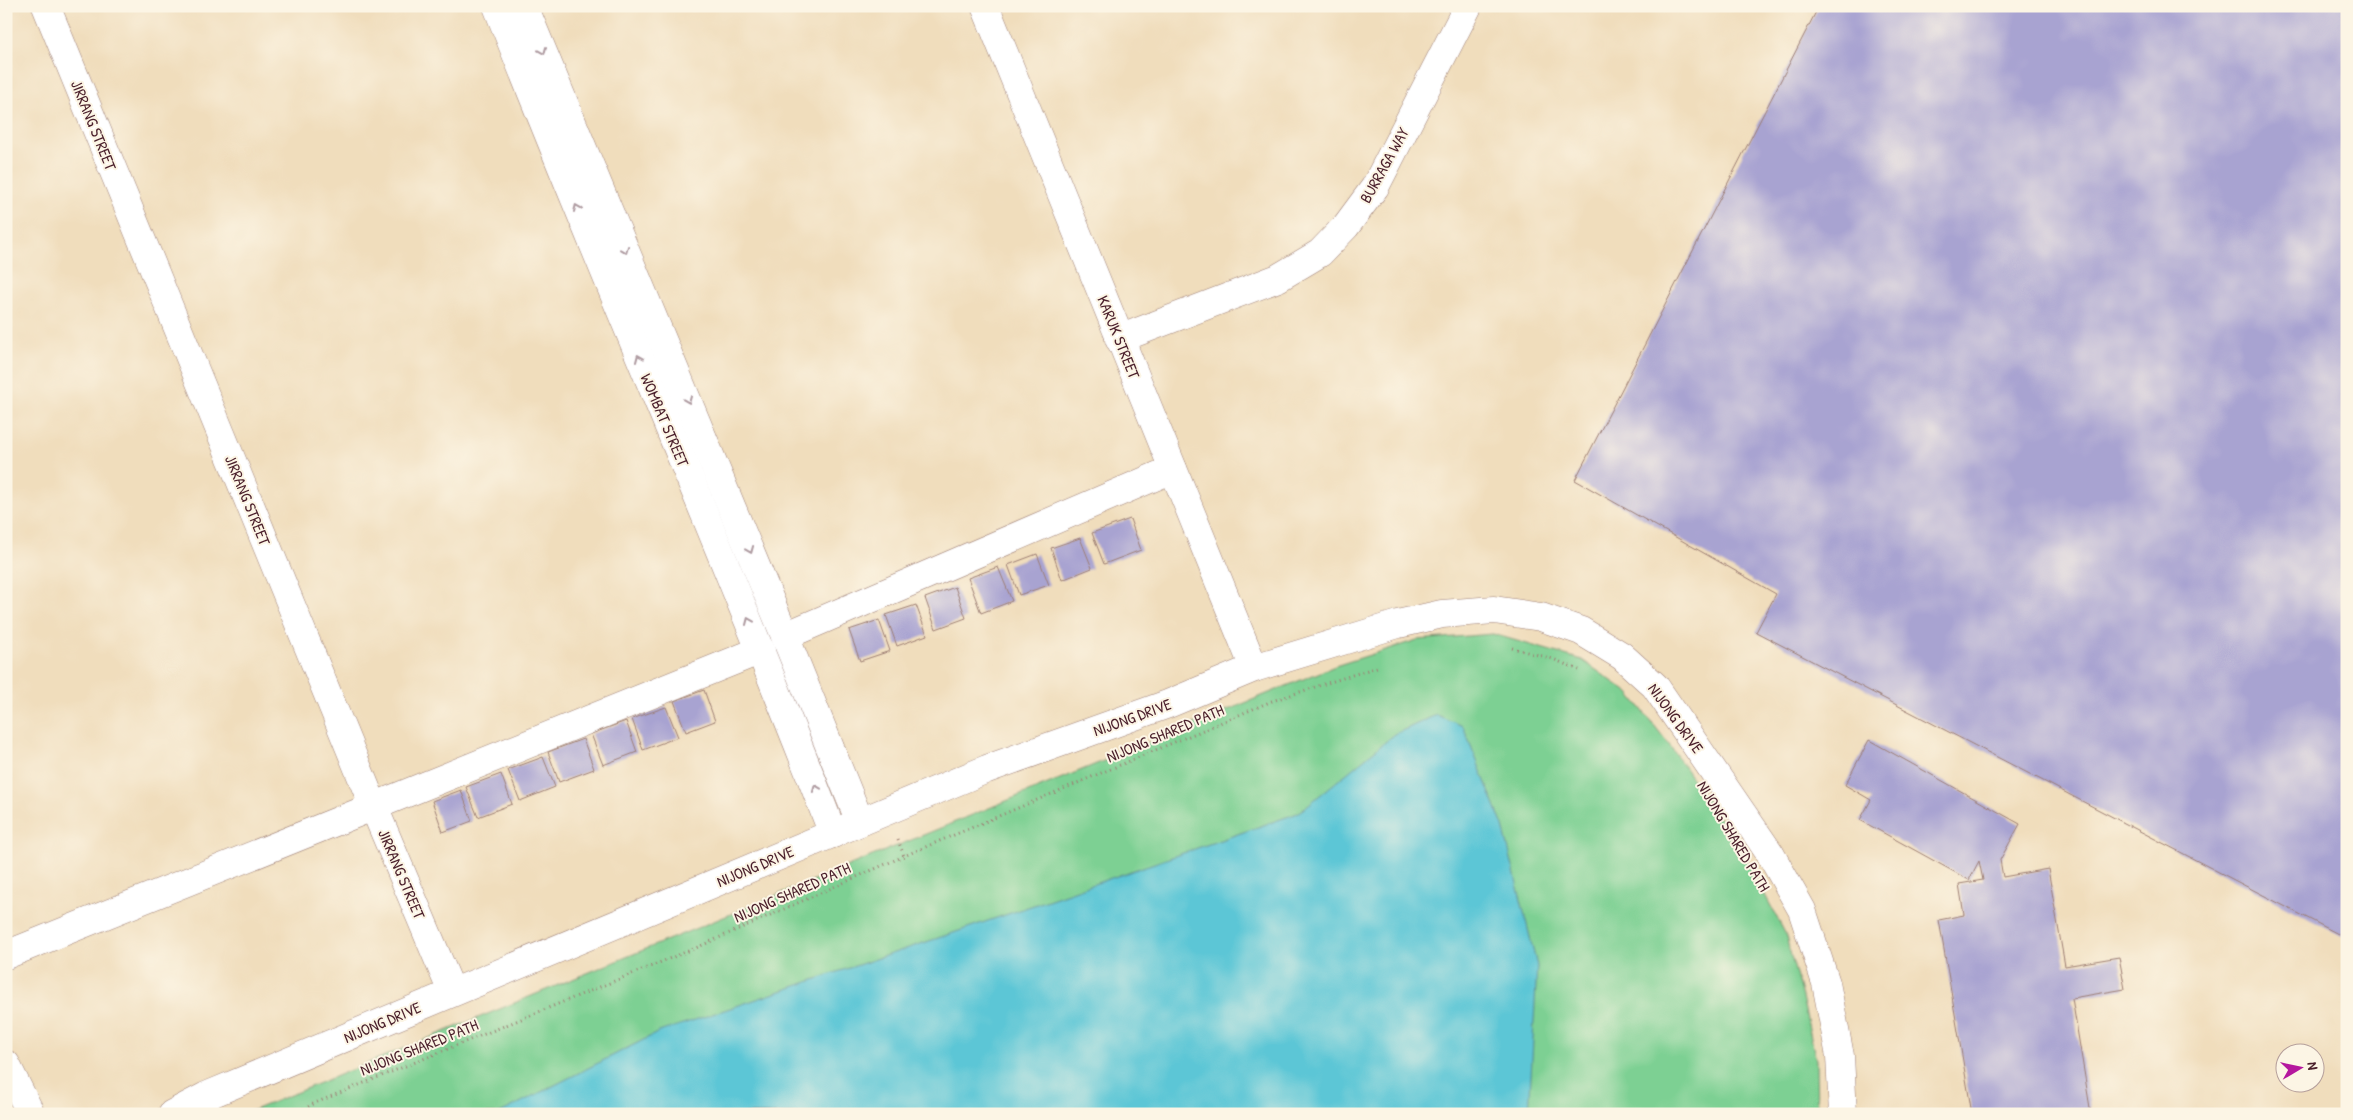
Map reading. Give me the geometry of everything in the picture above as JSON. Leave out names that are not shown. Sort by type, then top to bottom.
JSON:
[{"type":"street","name":"JIRRANG STREET","points":[[46,6],[373,805],[452,992]]},
{"type":"street","name":"WOMBAT STREET","points":[[497,6],[557,158],[761,650],[833,834]]},
{"type":"street","name":"WOMBAT STREET","points":[[524,6],[860,822]]},
{"type":"street","name":"KARUK STREET","points":[[985,6],[1254,668]]},
{"type":"street","name":"BURRAGA WAY","points":[[1119,339],[1278,278],[1320,254],[1346,226],[1375,188],[1468,6]]},
{"type":"street","points":[[785,636],[1173,469]]},
{"type":"street","name":"NIJONG DRIVE","points":[[172,1114],[206,1096],[987,769],[1168,704],[1254,668],[1398,624],[1442,614],[1494,610],[1541,617],[1581,631],[1622,656],[1655,686],[1771,855],[1802,910],[1826,983],[1840,1056],[1843,1114]]},
{"type":"street","points":[[6,955],[373,805],[761,650]]},
{"type":"street","points":[[6,1064],[31,1114]]},
{"type":"path","points":[[1511,647],[1553,659],[1587,674]]},
{"type":"path","name":"NIJONG SHARED PATH","points":[[295,1114],[315,1103],[698,947],[904,856],[1272,701],[1386,664]]},
{"type":"green space","points":[[1493,634],[1582,660],[1629,693],[1668,743],[1743,853],[1785,933],[1816,1060],[1817,1114],[244,1114],[1335,666],[1417,640]]},
{"type":"water","points":[[1436,715],[1463,726],[1503,826],[1537,966],[1529,1114],[498,1114],[659,1032],[962,930],[1298,813],[1395,734]]},
{"type":"building","points":[[1819,6],[2347,6],[2347,927],[2342,936],[1756,632],[1776,594],[1575,480]]},
{"type":"building","points":[[1130,519],[1141,550],[1104,564],[1092,533]]},
{"type":"building","points":[[1080,538],[1092,568],[1062,580],[1051,548]]},
{"type":"building","points":[[1037,554],[1049,585],[1019,595],[1008,565]]},
{"type":"building","points":[[998,567],[1012,601],[981,613],[968,578]]},
{"type":"building","points":[[955,587],[966,618],[936,629],[925,598]]},
{"type":"building","points":[[916,605],[927,635],[897,646],[886,615]]},
{"type":"building","points":[[879,620],[890,651],[860,661],[849,630]]},
{"type":"building","points":[[704,690],[715,721],[686,732],[674,701]]},
{"type":"building","points":[[666,707],[678,737],[643,750],[632,719]]},
{"type":"building","points":[[626,721],[637,752],[603,765],[591,734]]},
{"type":"building","points":[[583,739],[594,769],[559,782],[548,752]]},
{"type":"building","points":[[1869,740],[2020,824],[2000,860],[2003,877],[2048,869],[2065,966],[2119,957],[2125,989],[2072,998],[2091,1114],[1972,1114],[1939,920],[1964,915],[1959,884],[1983,880],[1979,861],[1969,880],[1860,820],[1871,800],[1845,785]]},
{"type":"building","points":[[543,757],[555,787],[520,801],[508,770]]},
{"type":"building","points":[[501,774],[512,804],[478,817],[466,787]]},
{"type":"building","points":[[461,790],[472,821],[443,832],[432,801]]}]
